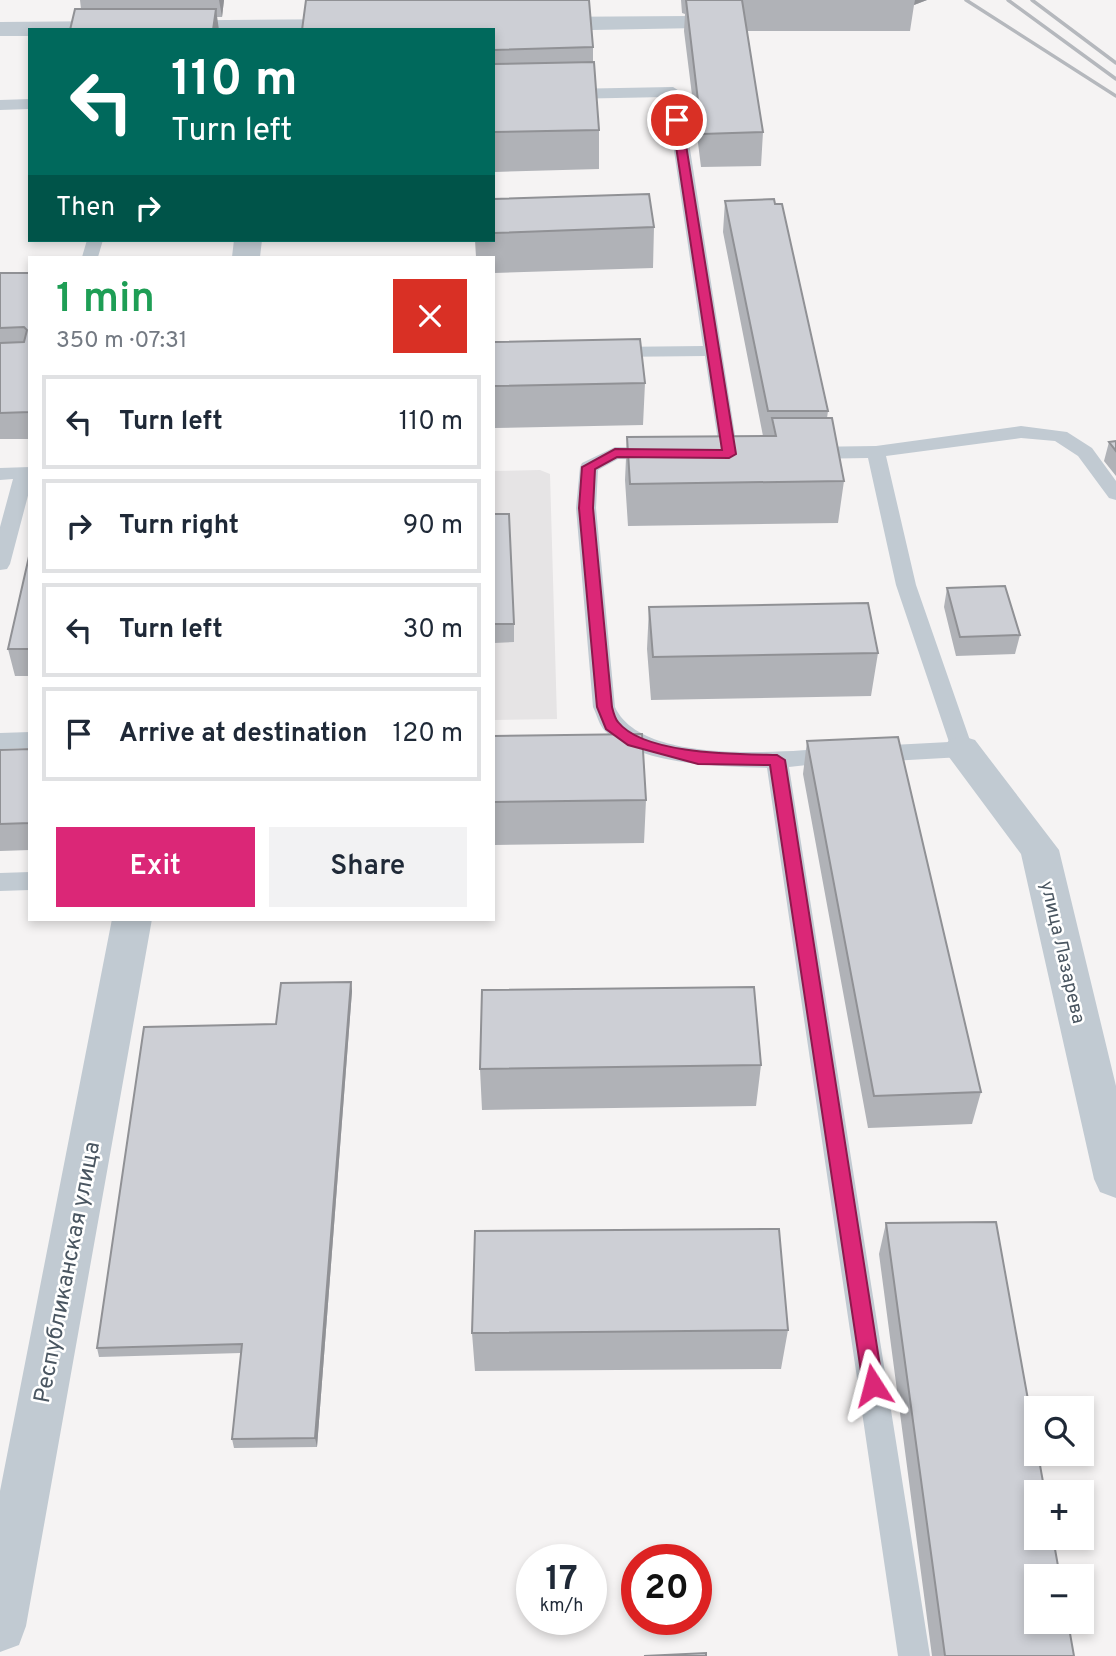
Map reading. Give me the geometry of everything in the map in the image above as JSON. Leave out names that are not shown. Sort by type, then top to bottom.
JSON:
[{"type":"street","points":[[511,24],[690,23]]},
{"type":"street","points":[[275,28],[372,26]]},
{"type":"street","points":[[0,29],[28,29]]},
{"type":"street","name":"улица Лазарева","points":[[962,748],[1040,850],[1116,1179]]},
{"type":"street","name":"Республиканская улица","points":[[0,1626],[132,921]]},
{"type":"lane","points":[[549,94],[673,92],[713,351],[736,454],[704,454]]},
{"type":"lane","points":[[0,105],[28,104]]},
{"type":"lane","points":[[590,353],[713,351]]},
{"type":"lane","points":[[783,454],[876,452],[1021,432],[1060,436],[1086,452],[1116,494]]},
{"type":"lane","points":[[678,454],[615,453],[589,467],[586,508],[604,707],[611,725],[634,741],[698,758],[777,760],[962,748],[906,585],[876,452]]},
{"type":"lane","points":[[0,474],[27,473],[0,564]]},
{"type":"lane","points":[[0,741],[28,740]]},
{"type":"lane","points":[[777,760],[914,1656]]},
{"type":"lane","points":[[0,882],[28,881]]},
{"type":"shaded area","points":[[540,470],[550,474],[557,719],[495,720],[495,471]]},
{"type":"building","points":[[306,0],[589,0],[593,47],[495,50],[495,28],[302,28]]},
{"type":"building","points":[[686,0],[742,0],[763,132],[702,134]]},
{"type":"building","points":[[75,9],[216,9],[213,28],[70,28]]},
{"type":"building","points":[[594,62],[599,130],[495,132],[495,64]]},
{"type":"building","points":[[649,194],[654,227],[495,233],[495,199]]},
{"type":"building","points":[[774,199],[775,204],[782,204],[828,411],[768,411],[725,201]]},
{"type":"building","points":[[0,273],[28,273],[28,412],[0,413],[0,343],[24,342],[27,330],[24,327],[0,328]]},
{"type":"building","points":[[640,339],[645,383],[495,386],[495,342]]},
{"type":"building","points":[[772,418],[832,418],[844,481],[630,484],[627,437],[776,436]]},
{"type":"building","points":[[1116,441],[1116,451],[1109,442]]},
{"type":"building","points":[[495,514],[509,514],[514,624],[495,624]]},
{"type":"building","points":[[28,561],[28,649],[8,649]]},
{"type":"building","points":[[1005,586],[1020,635],[960,637],[947,588]]},
{"type":"building","points":[[868,603],[878,653],[653,657],[649,607]]},
{"type":"building","points":[[642,734],[646,800],[495,802],[495,736]]},
{"type":"building","points":[[898,737],[981,1092],[874,1096],[807,741]]},
{"type":"building","points":[[28,749],[28,823],[0,824],[0,750]]},
{"type":"building","points":[[351,982],[315,1438],[232,1439],[242,1344],[97,1348],[144,1027],[276,1024],[281,983]]},
{"type":"building","points":[[754,987],[761,1065],[480,1069],[482,990]]},
{"type":"building","points":[[996,1222],[1027,1396],[1024,1396],[1024,1466],[1040,1466],[1043,1480],[1024,1480],[1024,1550],[1055,1550],[1058,1564],[1024,1564],[1024,1634],[1070,1634],[1074,1656],[945,1656],[886,1223]]},
{"type":"building","points":[[779,1229],[788,1330],[472,1333],[475,1231]]},
{"type":"building","points":[[706,1653],[706,1656],[644,1656]]},
{"type":"railway","points":[[966,0],[1116,96]]},
{"type":"railway","points":[[1008,0],[1116,79]]},
{"type":"railway","points":[[1032,0],[1116,63]]},
{"type":"route","points":[[677,120],[729,454],[615,453],[589,467],[586,508],[604,707],[611,725],[634,741],[698,758],[777,760],[873,1385]]}]
